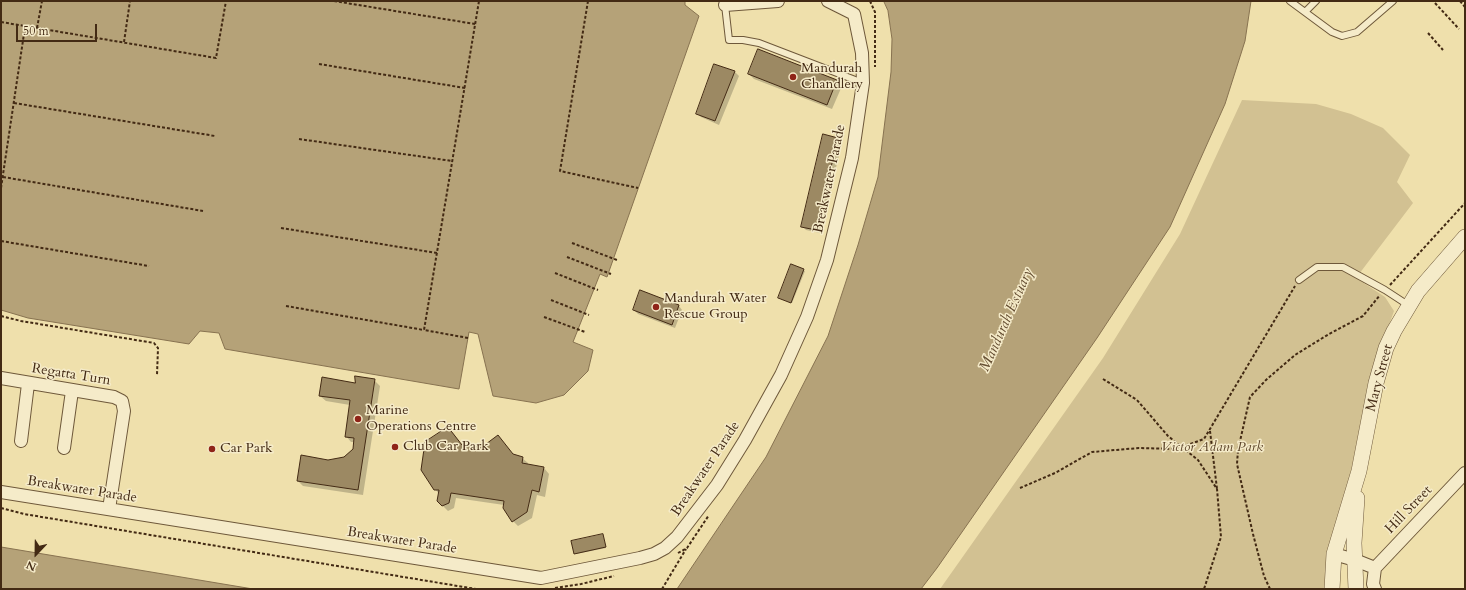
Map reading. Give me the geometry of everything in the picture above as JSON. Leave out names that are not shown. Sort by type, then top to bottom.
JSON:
[{"type":"street","points":[[725,5],[778,1]]},
{"type":"street","name":"Breakwater Parade","points":[[1,492],[541,578],[640,558],[654,554],[665,548],[677,537],[717,485],[781,375],[807,317],[828,260],[850,165],[863,83],[862,53],[854,14],[828,1]]},
{"type":"street","name":"Mary Street","points":[[1332,589],[1334,554],[1359,471],[1379,369],[1391,337],[1408,305],[1430,275],[1465,237]]},
{"type":"street","name":"Regatta Turn","points":[[1,378],[28,384],[114,397],[122,401],[124,411],[109,509]]},
{"type":"street","points":[[21,441],[28,384]]},
{"type":"street","points":[[64,448],[72,391]]},
{"type":"street","name":"Mary Street","points":[[1356,589],[1354,543],[1359,471]]},
{"type":"street","name":"Hill Street","points":[[1375,568],[1465,473]]},
{"type":"street","points":[[1334,554],[1375,568],[1373,584],[1375,589]]},
{"type":"lane","points":[[1290,1],[1332,32],[1342,36],[1357,32],[1393,1]]},
{"type":"lane","points":[[1305,12],[1316,1]]},
{"type":"lane","points":[[725,5],[729,40],[743,40],[759,43],[863,83]]},
{"type":"lane","points":[[1299,280],[1317,267],[1343,267],[1385,290],[1408,305]]},
{"type":"path","points":[[37,28],[42,1]]},
{"type":"path","points":[[124,42],[130,1]]},
{"type":"path","points":[[1,22],[216,58],[226,1]]},
{"type":"path","points":[[334,1],[475,24]]},
{"type":"path","points":[[424,330],[479,1]]},
{"type":"path","points":[[588,1],[560,171],[638,188]]},
{"type":"path","points":[[870,1],[875,12],[875,70]]},
{"type":"path","points":[[1460,1],[1465,7]]},
{"type":"path","points":[[1436,3],[1459,29]]},
{"type":"path","points":[[1,188],[26,26]]},
{"type":"path","points":[[1428,33],[1443,50]]},
{"type":"path","points":[[319,64],[465,88]]},
{"type":"path","points":[[14,103],[215,136]]},
{"type":"path","points":[[299,139],[452,161]]},
{"type":"path","points":[[3,177],[203,211]]},
{"type":"path","points":[[1270,589],[1264,576],[1237,464],[1238,450],[1250,398],[1266,380],[1295,355],[1329,334],[1363,316],[1385,290],[1465,204]]},
{"type":"path","points":[[281,228],[437,253]]},
{"type":"path","points":[[1,241],[149,266]]},
{"type":"path","points":[[572,243],[617,260]]},
{"type":"path","points":[[567,257],[611,274]]},
{"type":"path","points":[[555,274],[598,290]]},
{"type":"path","points":[[1020,488],[1055,473],[1092,452],[1139,448],[1176,449],[1204,439],[1299,280]]},
{"type":"path","points":[[551,300],[589,315]]},
{"type":"path","points":[[286,306],[468,338]]},
{"type":"path","points":[[1,316],[21,321],[154,343],[158,348],[157,375]]},
{"type":"path","points":[[544,317],[584,332]]},
{"type":"path","points":[[1103,379],[1137,400],[1168,436],[1198,460],[1217,489]]},
{"type":"path","points":[[1204,589],[1221,537],[1210,430]]},
{"type":"path","points":[[1,508],[24,514],[476,589]]},
{"type":"path","points":[[662,589],[709,515]]},
{"type":"path","points":[[673,555],[687,548]]},
{"type":"path","points":[[554,588],[581,584],[620,574]]},
{"type":"green space","name":"Victor Adam Park","points":[[1242,100],[1316,104],[1351,114],[1383,128],[1410,155],[1397,182],[1413,203],[1356,278],[1385,297],[1394,311],[1370,377],[1327,589],[940,589],[1103,358],[1180,234]]},
{"type":"water","points":[[1,1],[685,1],[685,5],[699,16],[607,277],[600,274],[573,342],[593,350],[588,371],[564,395],[536,403],[493,396],[478,334],[469,332],[459,389],[225,349],[219,333],[200,331],[189,344],[28,318],[1,310]]},
{"type":"water","name":"Mandurah Estuary","points":[[884,1],[1251,1],[1245,41],[1225,104],[1170,227],[1097,338],[921,589],[677,589],[766,457],[828,336],[858,245],[878,177],[891,72],[892,39],[888,11]]},
{"type":"water","points":[[1,547],[253,589],[1,589]]},
{"type":"building","name":"Mandurah Chandlery","points":[[758,49],[837,80],[827,105],[748,74]]},
{"type":"building","points":[[714,64],[735,71],[715,121],[696,114]]},
{"type":"building","points":[[823,134],[838,138],[816,230],[801,227]]},
{"type":"building","points":[[791,264],[804,269],[791,303],[778,298]]},
{"type":"building","name":"Mandurah Water Rescue Group","points":[[640,290],[679,305],[672,325],[633,310]]},
{"type":"building","name":"Marine Operations Centre","points":[[355,376],[375,379],[358,490],[297,481],[301,455],[328,460],[344,457],[353,449],[354,438],[345,437],[350,400],[319,396],[322,377],[355,383]]},
{"type":"building","points":[[448,427],[462,445],[482,447],[498,435],[513,454],[523,457],[522,463],[544,467],[539,492],[532,490],[527,512],[512,522],[503,508],[504,501],[451,493],[449,503],[442,506],[437,501],[439,490],[434,490],[421,470],[425,442]]},
{"type":"building","points":[[603,534],[606,547],[574,554],[571,541]]},
{"type":"place","name":"Mandurah Chandlery","points":[[793,77]]},
{"type":"place","name":"Mandurah Water Rescue Group","points":[[656,307]]},
{"type":"place","name":"Marine Operations Centre","points":[[358,419]]},
{"type":"place","name":"Club Car Park","points":[[395,447]]},
{"type":"place","name":"Car Park","points":[[212,449]]}]
